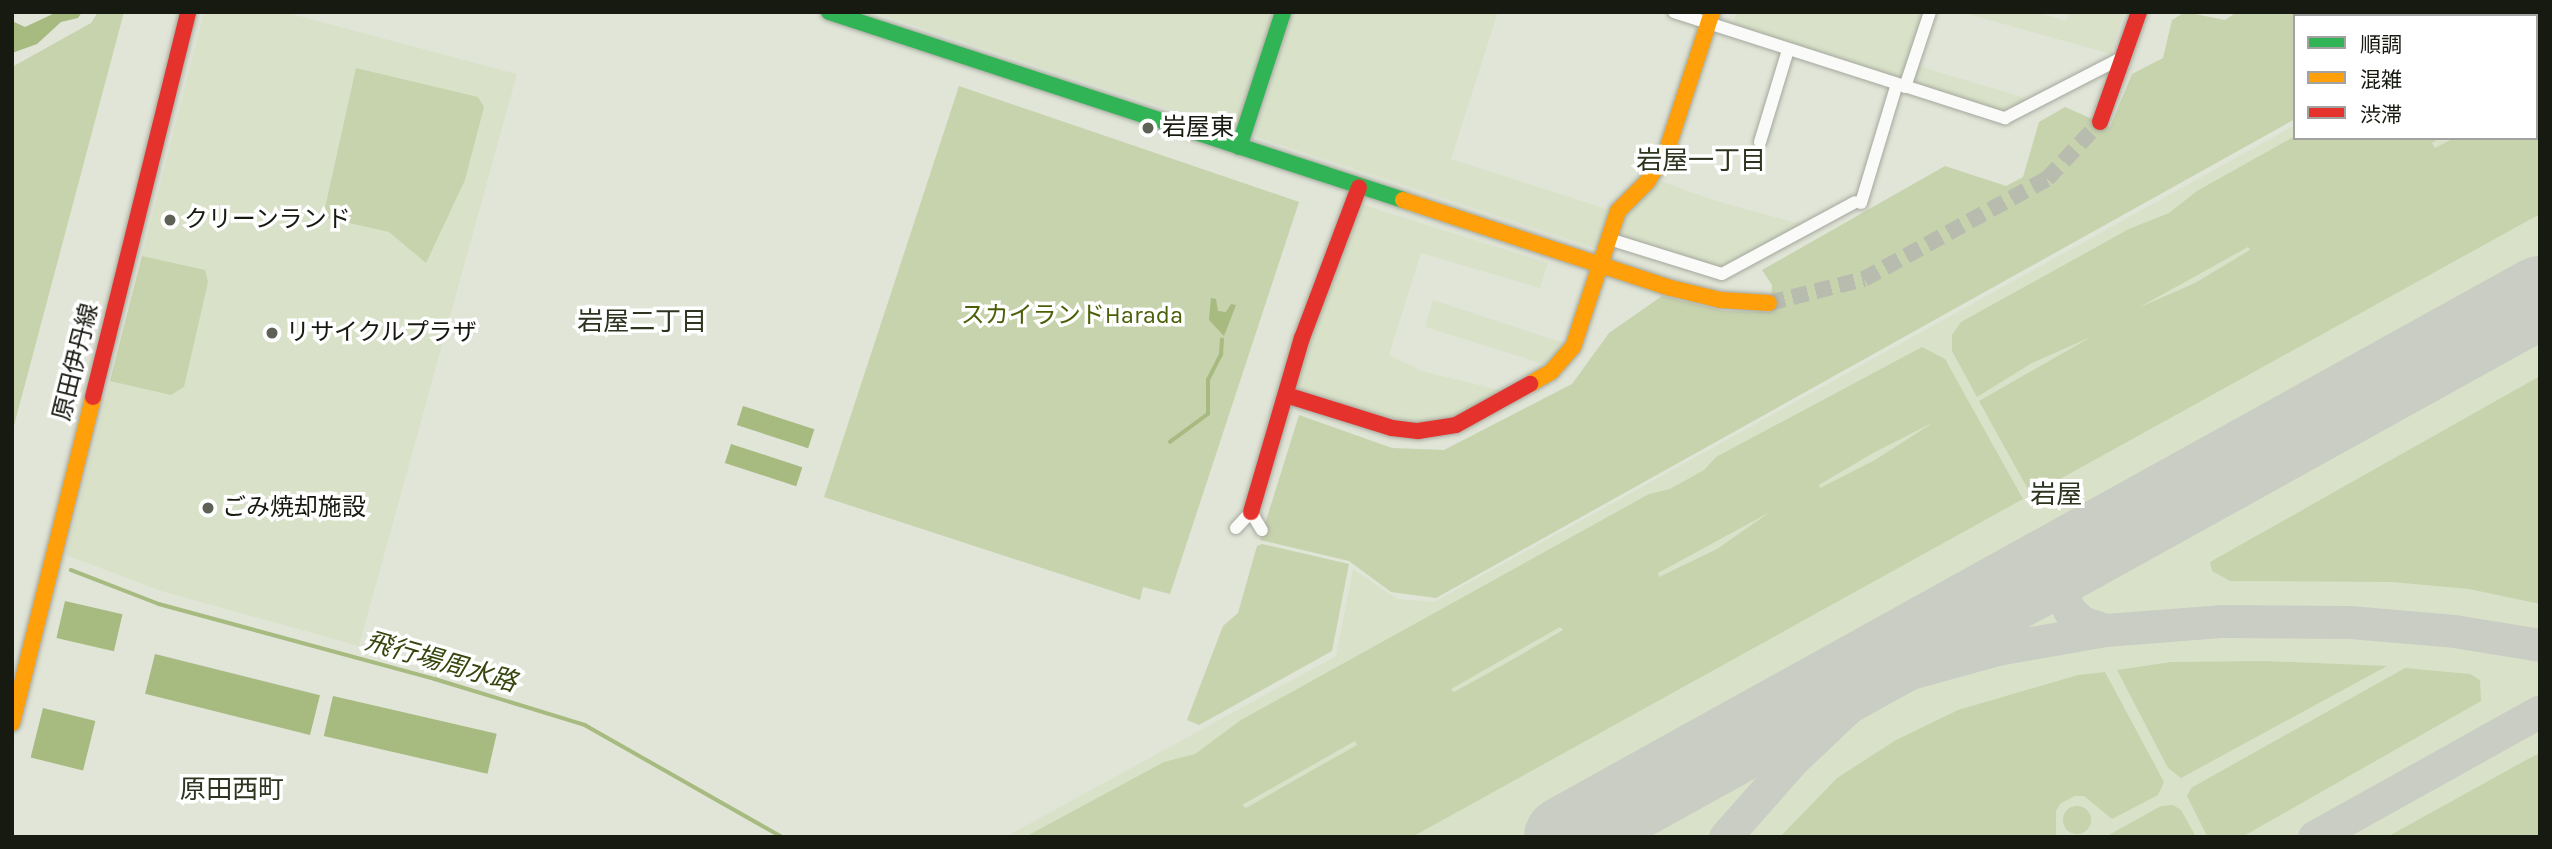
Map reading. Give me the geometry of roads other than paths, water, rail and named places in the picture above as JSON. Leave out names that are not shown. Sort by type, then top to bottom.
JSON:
[{"type":"street","name":"原田伊丹線","points":[[12,723],[188,12]]},
{"type":"street","points":[[1239,147],[1283,12]]},
{"type":"street","points":[[1674,12],[1710,18],[1788,50],[2005,118],[2125,56]]},
{"type":"street","points":[[1609,239],[1722,274],[1858,202],[1930,12]]},
{"type":"street","points":[[2100,122],[2139,12]]},
{"type":"street","points":[[839,14],[1601,265],[1721,300],[1769,303]]},
{"type":"street","points":[[1286,395],[1401,430],[1456,425],[1552,372],[1567,356],[1618,211],[1647,182],[1666,153],[1710,18]]},
{"type":"street","points":[[1760,142],[1788,50]]},
{"type":"street","points":[[1236,528],[1251,512],[1302,338],[1359,187]]},
{"type":"street","points":[[1251,512],[1262,530]]},
{"type":"waterway","points":[[2363,12],[2370,14]]},
{"type":"waterway","points":[[2474,14],[2478,12]]},
{"type":"waterway","points":[[1170,442],[1208,414],[1208,380],[1221,354],[1222,340]]},
{"type":"waterway","name":"飛行場周水路","points":[[71,570],[159,604],[435,679],[585,725],[782,837]]},
{"type":"tunnel","points":[[1769,303],[1864,279],[2047,179],[2100,122]]},
{"type":"place","name":"岩屋東","points":[[1148,128]]},
{"type":"place","name":"クリーンランド","points":[[170,220]]},
{"type":"place","name":"リサイクルプラザ","points":[[272,333]]},
{"type":"place","name":"ごみ焼却施設","points":[[208,508]]},
{"type":"district","name":"岩屋一丁目","points":[[1701,161]]},
{"type":"district","name":"岩屋二丁目","points":[[642,322]]},
{"type":"district","name":"岩屋","points":[[2056,495]]},
{"type":"district","name":"原田西町","points":[[232,790]]},
{"type":"park label","name":"スカイランドHarada","points":[[1072,316]]}]
